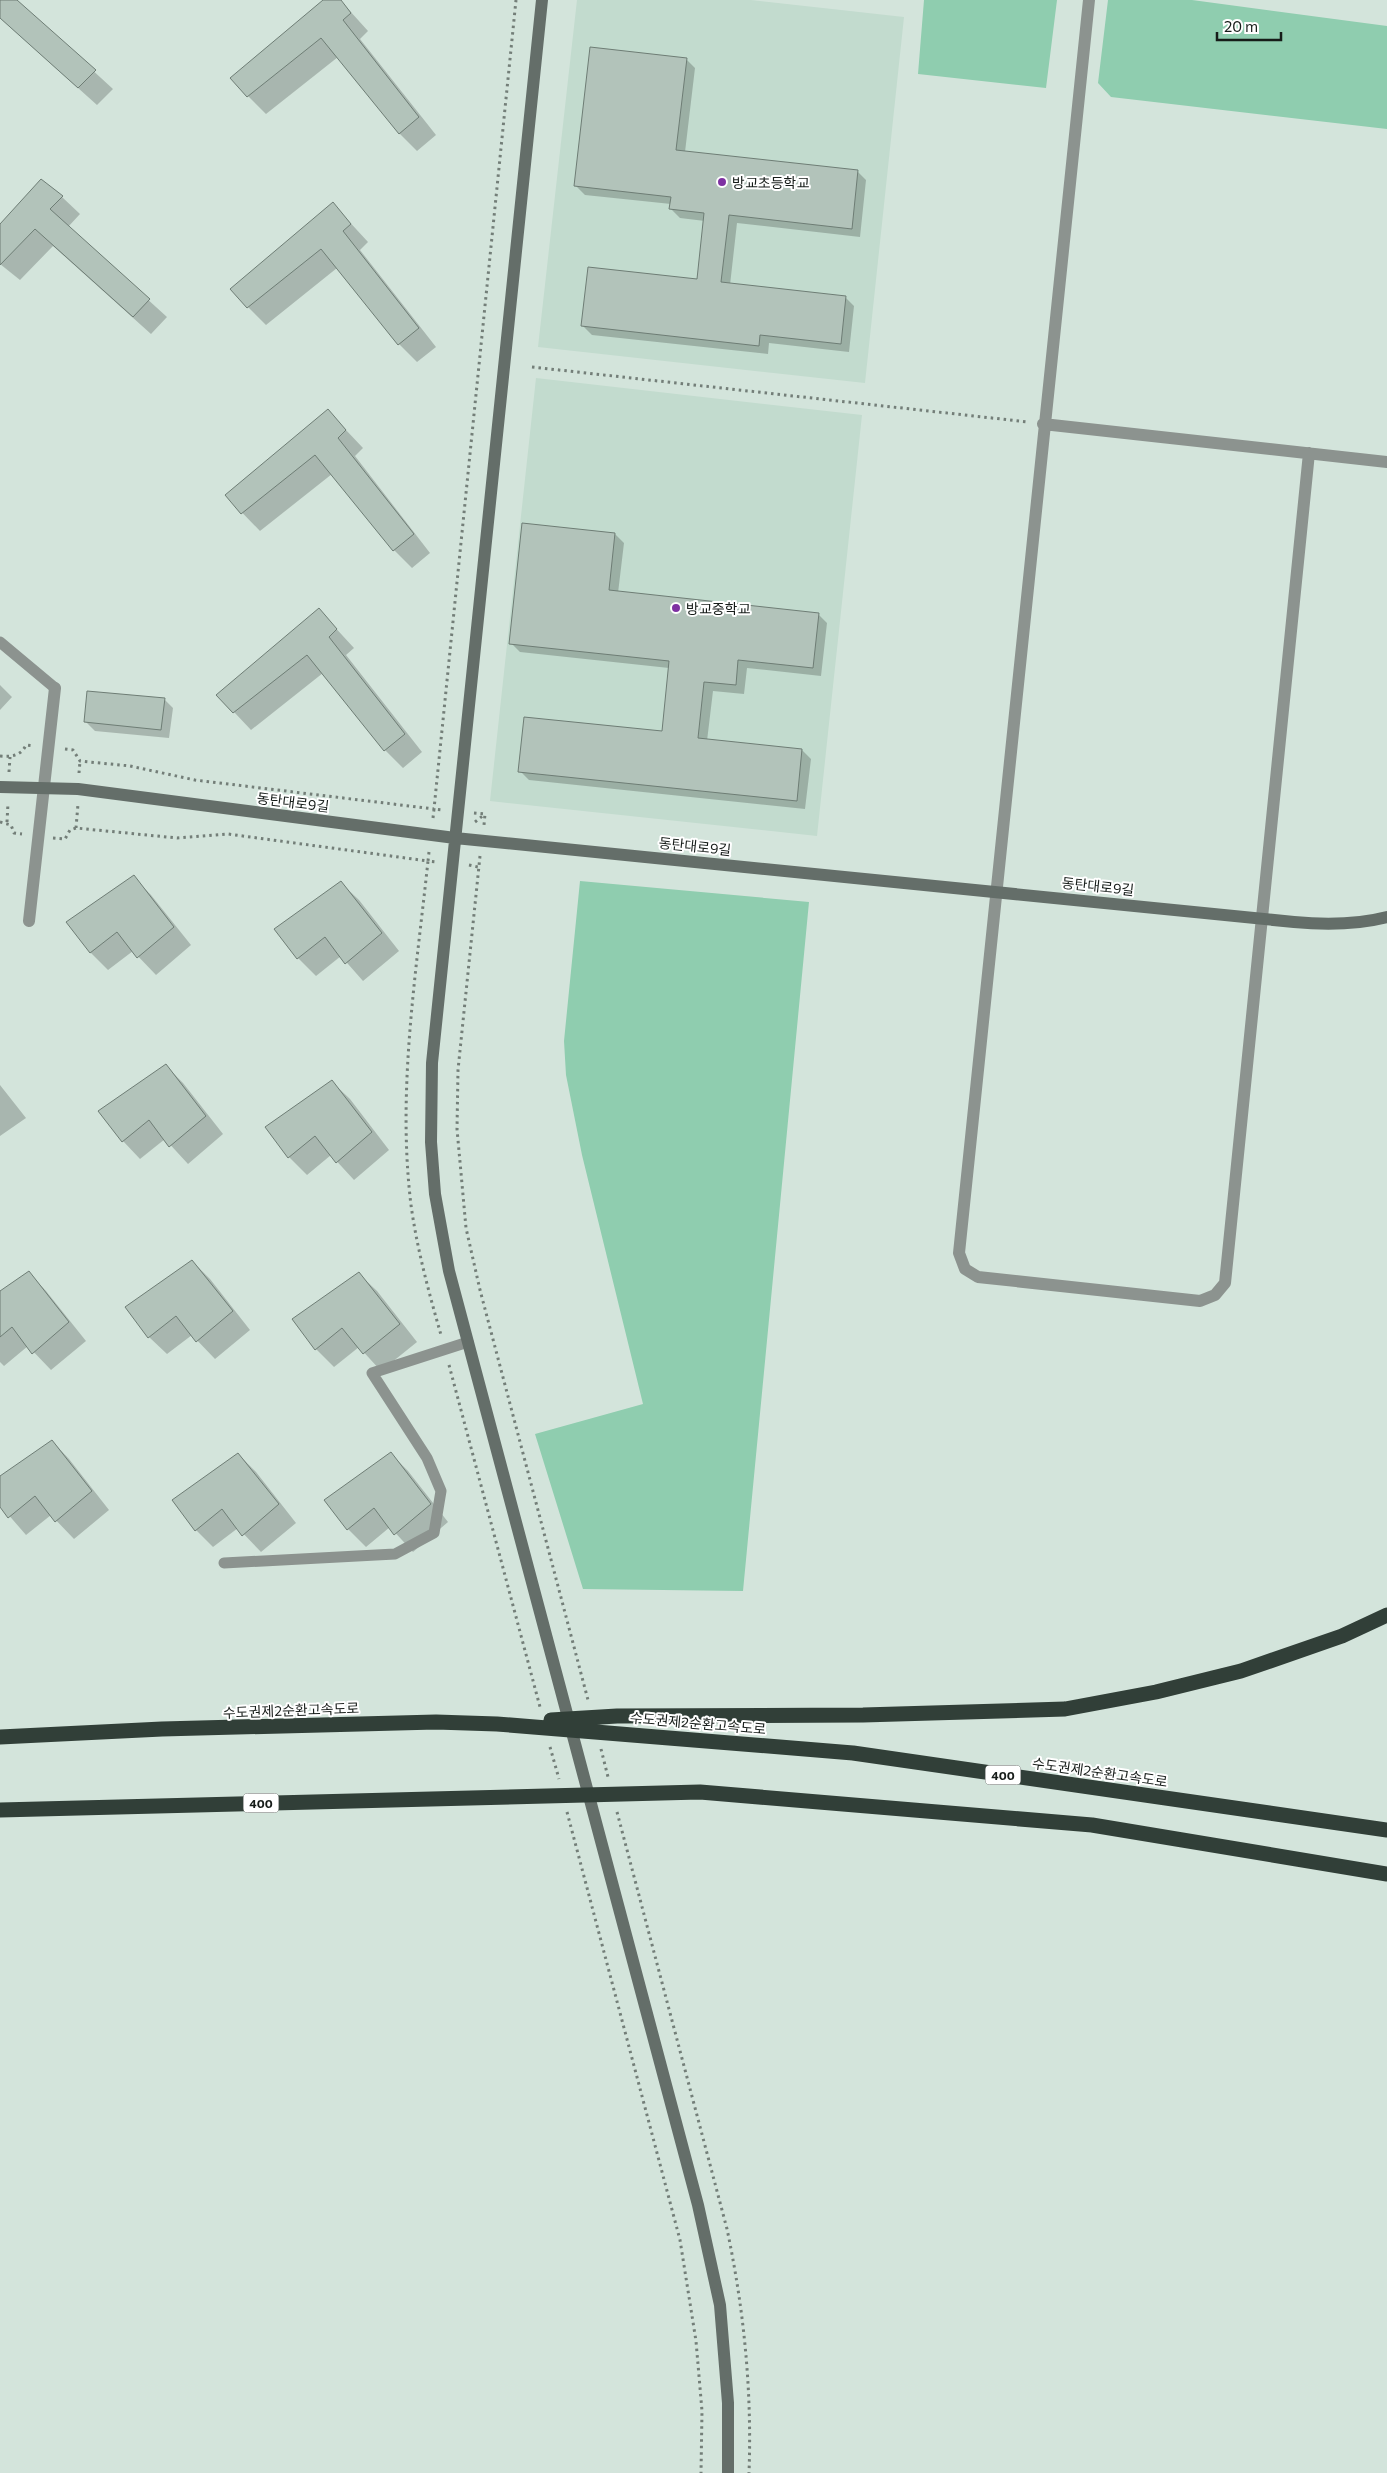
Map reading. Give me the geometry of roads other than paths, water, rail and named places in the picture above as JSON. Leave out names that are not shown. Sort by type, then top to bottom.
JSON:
[{"type":"highway","points":[[497,1724],[617,1716],[848,1715],[1066,1709],[1156,1692],[1240,1671],[1342,1636],[1387,1615]]},
{"type":"highway","name":"수도권제2순환고속도로","points":[[0,1737],[436,1722],[497,1724],[853,1753],[1387,1830]]},
{"type":"highway","name":"400","points":[[0,1810],[700,1792],[1092,1825],[1387,1874]]},
{"type":"street","points":[[542,0],[432,1063],[431,1142],[435,1194],[447,1261],[698,2205],[720,2304],[728,2403],[728,2473]]},
{"type":"street","points":[[1089,0],[960,1253],[965,1269],[978,1277],[1200,1302],[1216,1295],[1225,1283],[1309,454]]},
{"type":"street","points":[[1044,424],[1387,462]]},
{"type":"street","points":[[29,921],[55,688]]},
{"type":"street","name":"동탄대로9길","points":[[0,787],[44,786],[78,789],[455,838],[1262,918],[1341,924],[1367,922],[1387,917]]},
{"type":"lane","points":[[0,642],[55,688]]},
{"type":"lane","points":[[224,1563],[395,1554],[434,1533],[441,1491],[427,1458],[372,1372],[468,1342]]},
{"type":"place","name":"방교초등학교","points":[[722,182]]},
{"type":"place","name":"방교중학교","points":[[676,608]]}]
